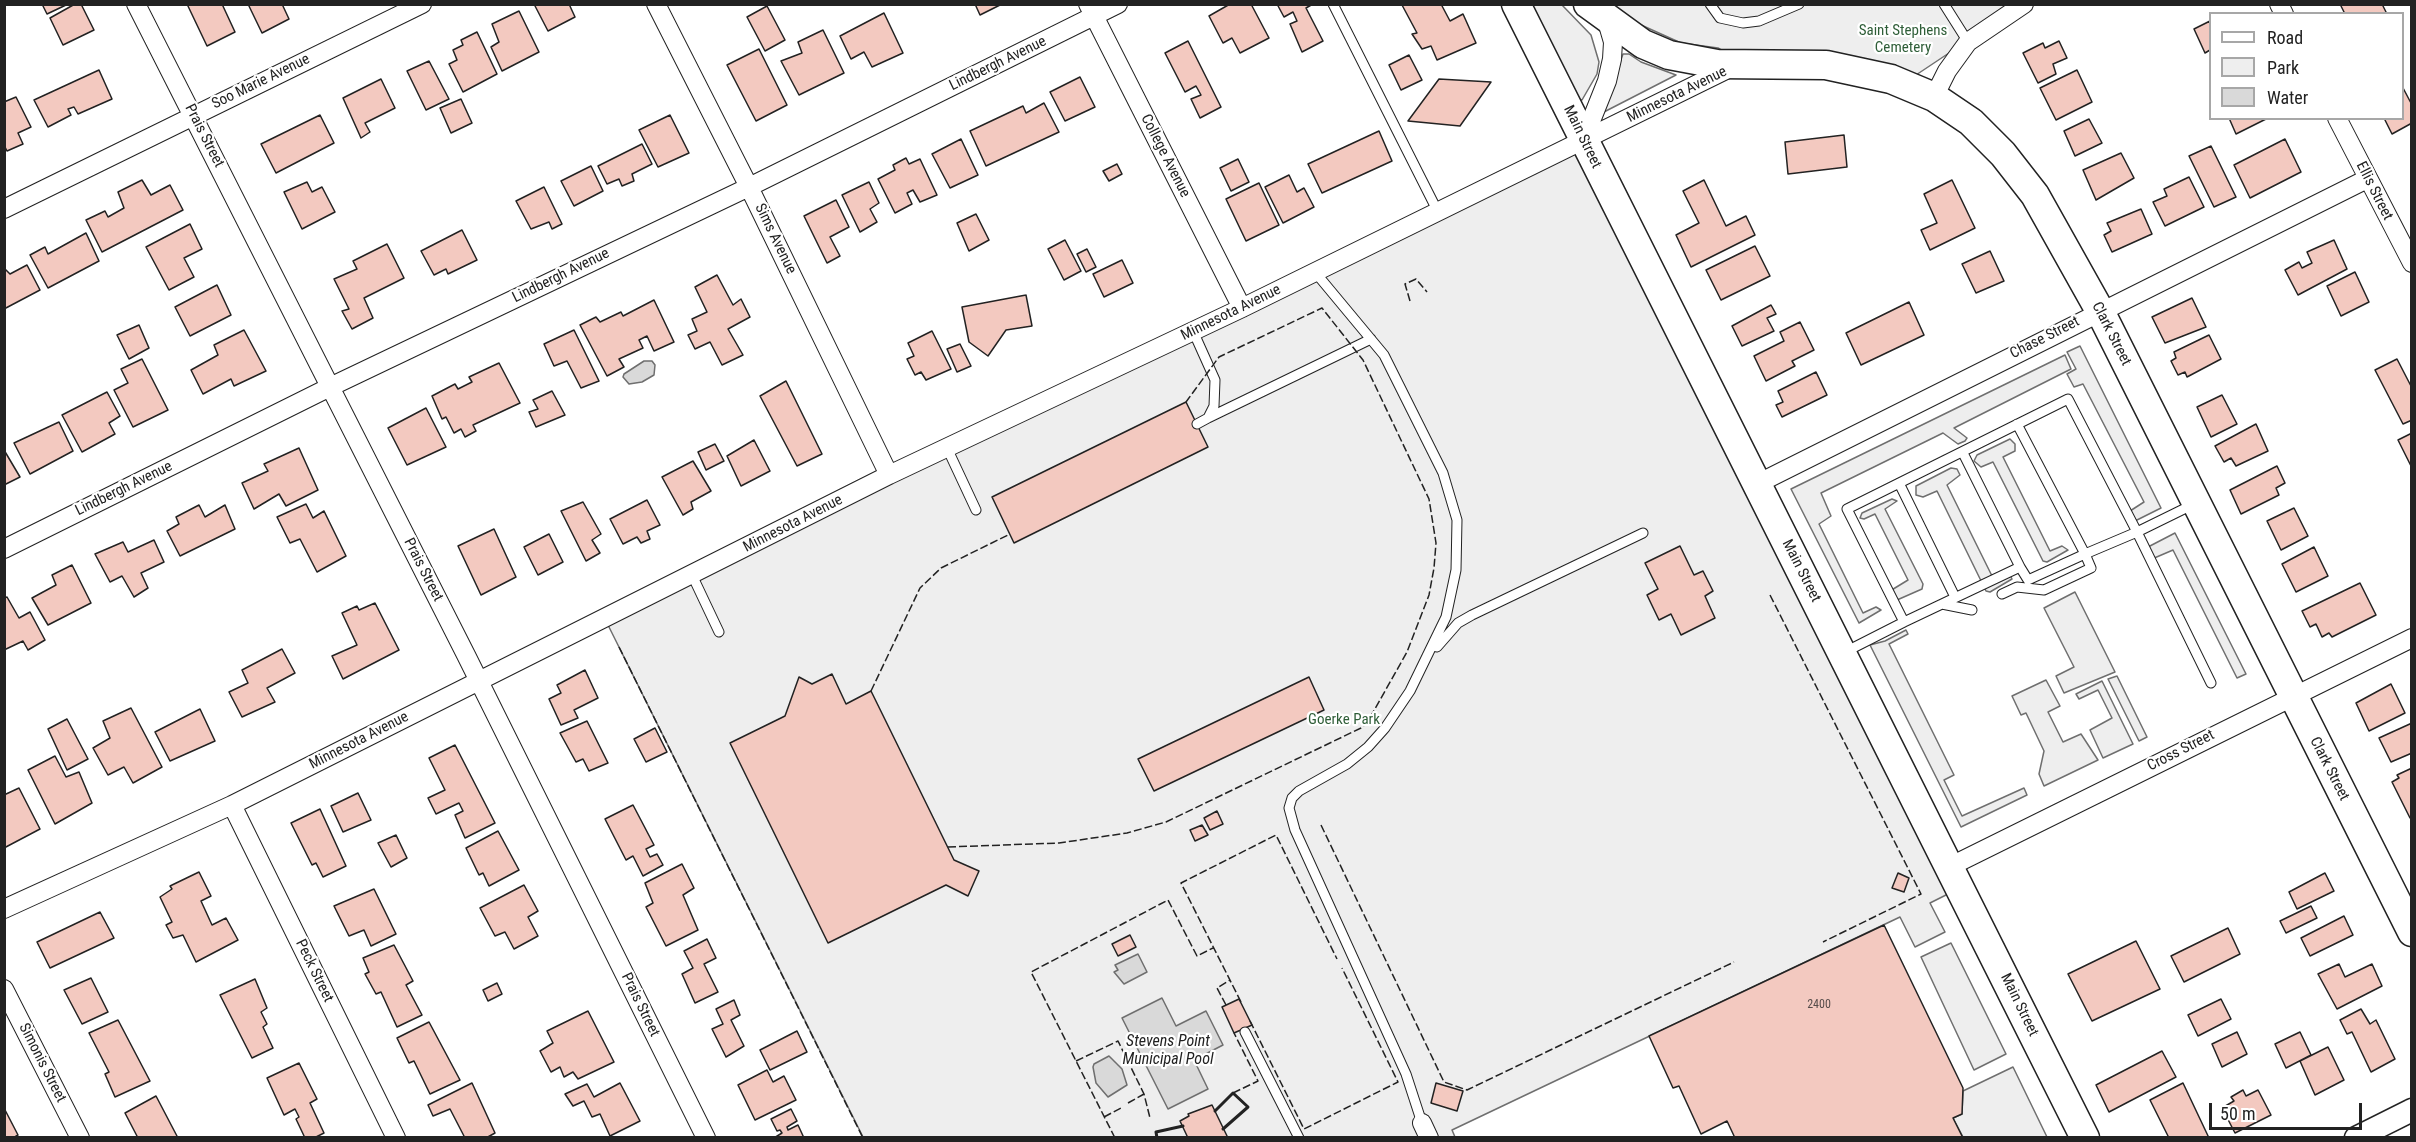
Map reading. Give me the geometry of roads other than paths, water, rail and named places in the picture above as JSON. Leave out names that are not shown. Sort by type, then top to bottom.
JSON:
[{"type":"main road","name":"Main Street","points":[[1516,4],[1583,141],[1951,866],[2085,1137]]},
{"type":"main road","name":"Clark Street","points":[[1597,11],[1643,44],[1669,55],[1695,61],[1738,64],[1826,65],[1891,80],[1934,97],[1971,122],[2003,154],[2036,195],[2100,311],[2412,932]]},
{"type":"street","name":"Prais Street","points":[[136,4],[479,681],[706,1137]]},
{"type":"street","name":"Soo Marie Avenue","points":[[4,209],[422,4]]},
{"type":"street","name":"Sims Avenue","points":[[656,4],[749,186],[890,475]]},
{"type":"street","name":"Lindbergh Avenue","points":[[4,549],[330,387],[749,186],[1091,10],[1118,4]]},
{"type":"street","points":[[1934,97],[1947,71],[1968,42],[2024,4]]},
{"type":"street","name":"College Avenue","points":[[1091,10],[1242,308]]},
{"type":"street","points":[[1583,141],[1607,81],[1612,59],[1613,42],[1597,11]]},
{"type":"street","name":"Minnesota Avenue","points":[[4,909],[232,805],[890,475],[1242,308],[1738,64]]},
{"type":"street","name":"Ellis Street","points":[[2338,120],[2412,263]]},
{"type":"street","name":"Chase Street","points":[[1757,484],[2367,179]]},
{"type":"street","name":"Cross Street","points":[[1951,866],[2412,638]]},
{"type":"street","name":"Peck Street","points":[[232,805],[396,1137]]},
{"type":"street","name":"Simonis Street","points":[[4,989],[80,1137]]},
{"type":"street","points":[[2356,1137],[2412,1110]]},
{"type":"lane","points":[[1333,4],[1438,212]]},
{"type":"lane","points":[[1710,4],[1720,18],[1743,23],[1760,21],[1799,4]]},
{"type":"lane","points":[[1944,4],[1968,42]]},
{"type":"lane","points":[[1315,272],[1384,355],[1430,443],[1452,496],[1457,520],[1457,561],[1446,617],[1400,709],[1368,747],[1338,769],[1299,791],[1292,798],[1290,808],[1295,830],[1406,1074],[1425,1130]]},
{"type":"lane","points":[[1193,331],[1215,380],[1214,406],[1208,418]]},
{"type":"lane","points":[[1197,424],[1371,339]]},
{"type":"lane","points":[[1904,622],[1847,509],[2068,399],[2137,532],[2211,683]]},
{"type":"lane","points":[[2002,594],[2017,587],[2044,590],[2091,568],[2017,424]]},
{"type":"lane","points":[[947,448],[976,510]]},
{"type":"lane","points":[[1963,453],[2028,580],[2196,503]]},
{"type":"lane","points":[[1899,483],[1955,597]]},
{"type":"lane","points":[[1422,665],[1447,633],[1472,615],[1643,533]]},
{"type":"lane","points":[[1843,652],[2020,567]]},
{"type":"lane","points":[[692,575],[719,632]]},
{"type":"lane","points":[[1941,604],[1972,610]]},
{"type":"lane","points":[[1245,1032],[1299,1137]]},
{"type":"water","points":[[644,361],[652,361],[655,365],[654,375],[642,382],[629,384],[623,377],[624,374]]},
{"type":"water","points":[[1138,954],[1147,972],[1124,984],[1114,972],[1118,970],[1115,965]]},
{"type":"water","name":"Stevens Point Municipal Pool","points":[[1162,998],[1176,1026],[1206,1011],[1223,1045],[1194,1060],[1208,1089],[1168,1109],[1122,1018]]},
{"type":"water","points":[[1109,1056],[1122,1069],[1127,1085],[1108,1097],[1096,1083],[1093,1067],[1094,1064]]},
{"type":"park label","name":"Saint Stephens Cemetery","points":[[1903,40]]},
{"type":"park label","name":"Goerke Park","points":[[1344,720]]}]
